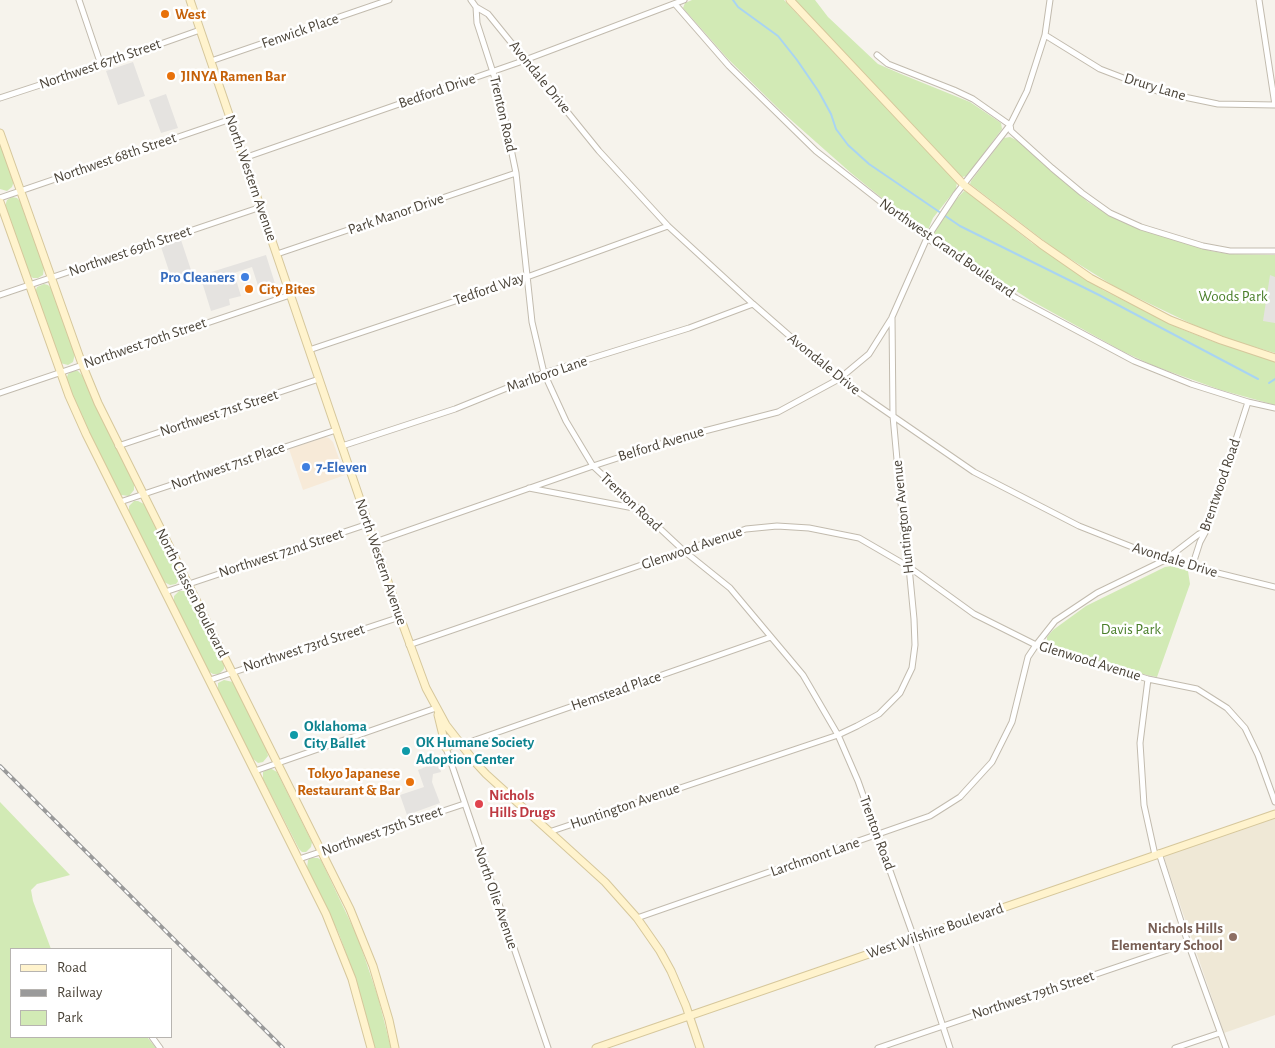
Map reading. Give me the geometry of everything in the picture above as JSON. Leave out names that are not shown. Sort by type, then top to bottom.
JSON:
[{"type":"street","points":[[79,0],[102,65]]},
{"type":"street","name":"North Western Avenue","points":[[190,0],[420,675],[436,708],[459,743],[486,774],[605,882],[637,918],[660,951],[670,971],[689,1015],[700,1048]]},
{"type":"street","name":"Fenwick Place","points":[[211,61],[389,0]]},
{"type":"street","name":"Avondale Drive","points":[[471,0],[476,7],[488,14],[599,151],[668,226],[839,379],[974,472],[1078,526],[1165,560],[1275,587]]},
{"type":"street","name":"Bedford Drive","points":[[244,158],[493,72],[684,0]]},
{"type":"street","points":[[790,0],[964,185],[1041,244],[1090,278],[1170,320],[1220,340],[1275,358]]},
{"type":"street","name":"Huntington Avenue","points":[[549,832],[838,735],[879,714],[900,693],[912,668],[915,645],[893,416],[892,317],[927,238],[939,218],[1010,125],[1027,91],[1045,35],[1050,0]]},
{"type":"street","points":[[1259,0],[1275,105]]},
{"type":"street","name":"Northwest Grand Boulevard","points":[[675,4],[729,66],[816,151],[927,238],[1016,298],[1134,361],[1191,384],[1248,402],[1275,408]]},
{"type":"street","name":"Trenton Road","points":[[476,7],[477,24],[493,72],[516,174],[532,322],[544,373],[566,421],[593,466],[684,551],[730,588],[803,675],[838,735],[858,781],[914,938],[950,1048]]},
{"type":"street","name":"Northwest 67th Street","points":[[0,98],[102,65],[200,30]]},
{"type":"street","name":"Drury Lane","points":[[1045,35],[1100,69],[1160,92],[1218,104],[1275,105]]},
{"type":"street","points":[[877,55],[888,64],[973,99],[1010,125],[1011,131],[1052,168],[1110,213],[1141,227],[1203,246],[1230,251],[1275,251]]},
{"type":"street","name":"Northwest 68th Street","points":[[0,198],[231,119]]},
{"type":"street","name":"North Classen Boulevard","points":[[0,133],[82,364],[118,446],[350,909],[364,940],[381,992],[395,1048]]},
{"type":"street","name":"Park Manor Drive","points":[[277,254],[516,174]]},
{"type":"street","name":"North Classen Boulevard","points":[[0,202],[59,372],[83,428],[317,893],[341,948],[359,999],[371,1048]]},
{"type":"street","name":"Northwest 69th Street","points":[[0,295],[261,207]]},
{"type":"street","name":"Tedford Way","points":[[309,350],[527,277],[668,226]]},
{"type":"street","name":"Northwest 70th Street","points":[[0,393],[290,294]]},
{"type":"street","name":"Marlboro Lane","points":[[342,446],[455,409],[544,373],[689,328],[753,304]]},
{"type":"street","name":"Belford Avenue","points":[[375,542],[685,436],[778,412],[839,379],[868,354],[892,317]]},
{"type":"street","name":"Northwest 71st Street","points":[[118,446],[319,379]]},
{"type":"street","name":"Brentwood Road","points":[[1192,567],[1200,542],[1206,531],[1248,402]]},
{"type":"street","name":"Northwest 71st Place","points":[[120,502],[336,430]]},
{"type":"street","points":[[529,488],[639,509]]},
{"type":"street","name":"Northwest 72nd Street","points":[[165,592],[368,524]]},
{"type":"street","name":"Glenwood Avenue","points":[[410,646],[746,529],[777,526],[809,528],[859,538],[909,567],[974,614],[1036,644],[1148,679],[1197,689],[1227,708],[1245,728],[1258,756],[1275,802]]},
{"type":"street","name":"Larchmont Lane","points":[[637,918],[930,816],[960,797],[992,762],[1012,722],[1028,657],[1055,621],[1097,593],[1165,560],[1199,534],[1206,531]]},
{"type":"street","name":"Northwest 73rd Street","points":[[210,680],[400,617]]},
{"type":"street","name":"Hemstead Place","points":[[459,743],[771,637]]},
{"type":"street","points":[[1148,679],[1140,743],[1147,825],[1226,1048]]},
{"type":"street","points":[[255,771],[436,708],[446,748],[459,743]]},
{"type":"street","name":"North Olie Avenue","points":[[446,748],[548,1048]]},
{"type":"street","name":"Northwest 75th Street","points":[[299,859],[464,804]]},
{"type":"street","name":"West Wilshire Boulevard","points":[[596,1048],[1275,814]]},
{"type":"street","name":"Northwest 79th Street","points":[[878,1048],[1188,944]]},
{"type":"street","points":[[1175,1048],[1220,1033]]},
{"type":"shaded area","points":[[133,62],[145,96],[118,105],[106,71]]},
{"type":"shaded area","points":[[166,94],[178,128],[161,133],[149,100]]},
{"type":"shaded area","points":[[181,240],[193,276],[173,283],[161,247]]},
{"type":"shaded area","points":[[266,255],[277,290],[261,295],[252,267],[234,273],[241,296],[229,299],[230,305],[211,311],[202,282],[207,280],[205,274]]},
{"type":"shaded area","points":[[1270,275],[1275,277],[1275,323],[1263,321]]},
{"type":"shaded area","points":[[325,437],[333,442],[345,475],[303,490],[289,449]]},
{"type":"shaded area","points":[[437,759],[441,772],[433,774],[432,782],[440,803],[407,815],[400,795],[424,787],[418,770],[428,766],[427,763]]},
{"type":"shaded area","name":"Nichols Hills Elementary School","points":[[1275,818],[1275,1015],[1224,1033],[1164,858],[1166,855]]},
{"type":"green space","points":[[692,0],[784,0],[957,182],[956,189],[933,218],[928,230],[925,231],[899,212],[851,173],[782,112],[728,59],[683,8],[685,3]]},
{"type":"green space","points":[[795,0],[815,0],[828,17],[878,64],[970,102],[1001,123],[1002,129],[967,176],[962,177],[960,175]]},
{"type":"green space","name":"Woods Park","points":[[1010,137],[1018,141],[1088,202],[1107,214],[1145,231],[1211,251],[1229,254],[1275,255],[1275,353],[1228,339],[1198,327],[1117,288],[1056,250],[970,184],[1004,138]]},
{"type":"green space","points":[[0,143],[14,181],[12,187],[7,191],[0,189]]},
{"type":"green space","name":"Woods Park","points":[[964,191],[1032,243],[1103,290],[1181,329],[1275,362],[1275,405],[1221,390],[1154,366],[1124,352],[1030,300],[937,240],[934,234],[935,231],[950,206]]},
{"type":"green space","points":[[12,197],[17,198],[21,202],[44,267],[43,275],[38,278],[33,278],[28,274],[5,206],[7,200]]},
{"type":"green space","points":[[44,284],[52,289],[75,354],[73,362],[68,365],[60,363],[35,292],[37,287]]},
{"type":"green space","points":[[78,371],[83,376],[134,484],[134,490],[129,496],[119,493],[84,422],[66,380],[68,374]]},
{"type":"green space","points":[[134,501],[144,504],[179,574],[179,580],[176,584],[170,585],[164,582],[129,513],[129,506]]},
{"type":"green space","name":"Davis Park","points":[[1172,566],[1188,571],[1190,584],[1157,677],[1049,647],[1047,637],[1053,630],[1086,606],[1165,567]]},
{"type":"green space","points":[[179,591],[185,591],[189,594],[224,665],[224,669],[219,674],[213,674],[208,671],[174,602],[174,596]]},
{"type":"green space","points":[[224,680],[233,682],[267,751],[268,756],[263,762],[258,763],[252,758],[218,690],[218,683]]},
{"type":"green space","points":[[270,768],[277,772],[312,842],[311,847],[306,852],[302,852],[299,849],[263,779],[263,772]]},
{"type":"green space","points":[[0,802],[70,875],[37,884],[31,890],[33,901],[51,948],[10,948],[10,1038],[148,1038],[156,1048],[0,1048]]},
{"type":"green space","points":[[311,858],[321,860],[358,938],[378,997],[391,1048],[374,1048],[358,986],[339,934],[307,868],[308,860]]},
{"type":"waterway","points":[[733,0],[738,7],[778,36],[819,92],[831,114],[836,129],[848,145],[869,164],[960,226],[1099,295],[1258,379]]},
{"type":"waterway","points":[[1269,383],[1275,379]]},
{"type":"railway","points":[[0,766],[283,1048]]},
{"type":"place","name":"West","points":[[165,14]]},
{"type":"place","name":"JINYA Ramen Bar","points":[[171,76]]},
{"type":"place","name":"Pro Cleaners","points":[[245,277]]},
{"type":"place","name":"City Bites","points":[[249,289]]},
{"type":"place","name":"7-Eleven","points":[[306,467]]},
{"type":"place","name":"Oklahoma City Ballet","points":[[294,735]]},
{"type":"place","name":"OK Humane Society Adoption Center","points":[[406,751]]},
{"type":"place","name":"Tokyo Japanese Restaurant & Bar","points":[[410,782]]},
{"type":"place","name":"Nichols Hills Drugs","points":[[479,804]]},
{"type":"place","name":"Nichols Hills Elementary School","points":[[1233,937]]}]
